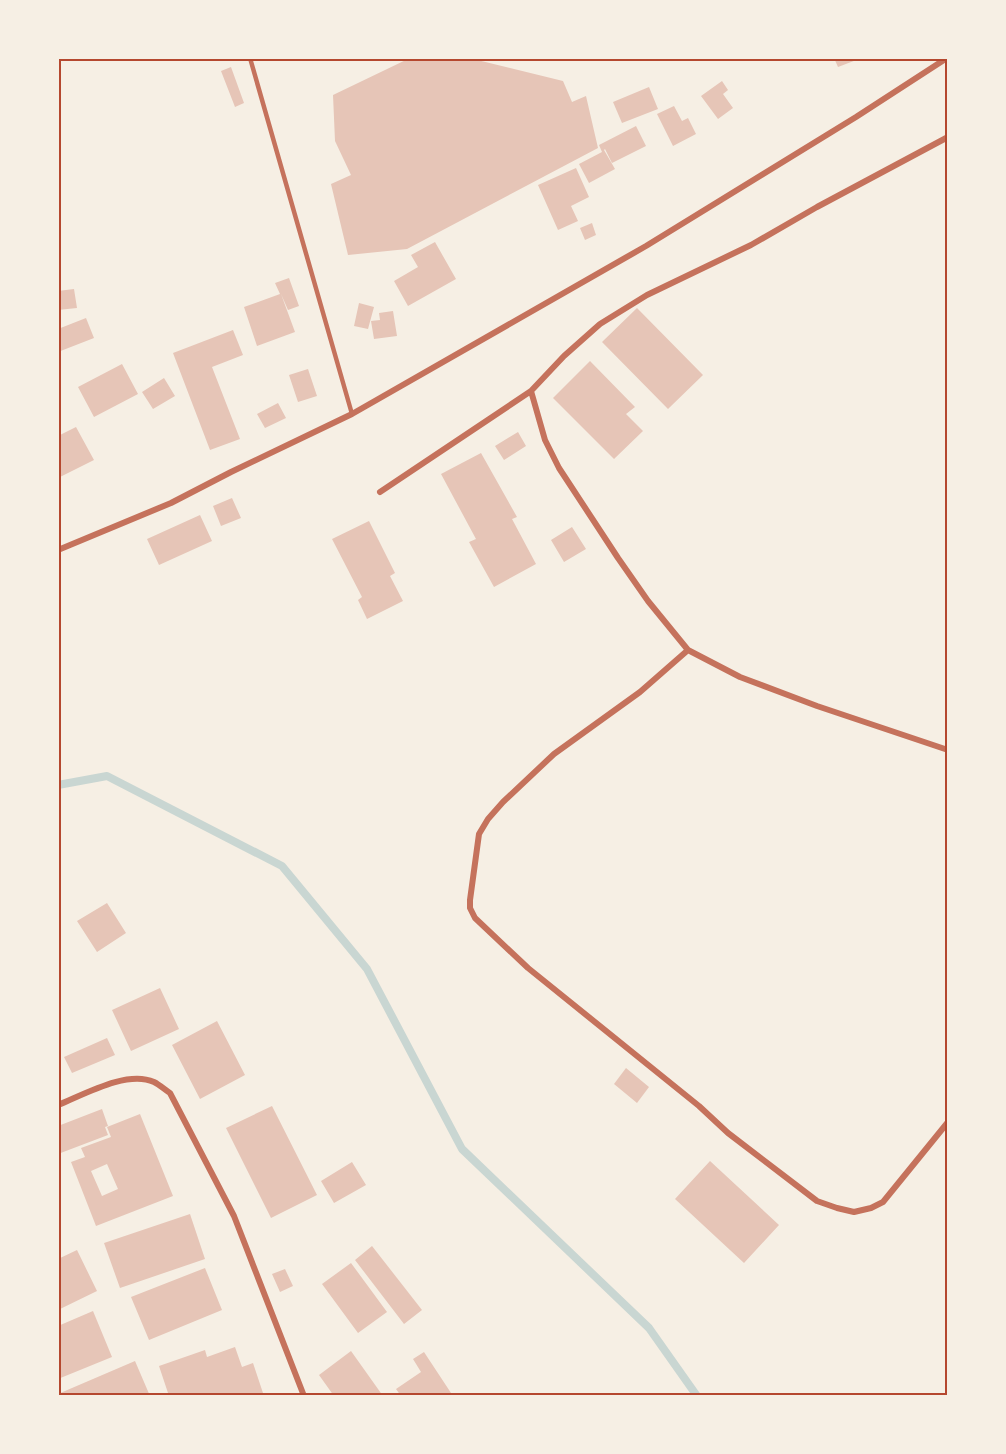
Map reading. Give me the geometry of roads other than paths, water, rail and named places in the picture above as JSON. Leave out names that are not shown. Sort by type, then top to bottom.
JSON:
[{"type":"street","points":[[58,550],[171,504],[231,472],[352,414],[646,246],[856,117],[947,58]]},
{"type":"street","points":[[380,492],[531,391],[564,356],[600,324],[647,295],[751,245],[948,137]]},
{"type":"street","points":[[531,391],[544,440],[559,468],[648,601],[688,650],[740,677],[817,706],[948,750]]},
{"type":"street","points":[[688,650],[640,692],[554,754],[488,819],[479,834],[470,900],[470,908],[475,918],[528,968],[699,1106],[728,1133],[817,1201],[854,1212],[883,1202],[948,1122]]},
{"type":"street","points":[[58,1105],[112,1083],[137,1078],[155,1082],[170,1093],[234,1216],[304,1395]]},
{"type":"lane","points":[[250,58],[352,414]]},
{"type":"waterway","points":[[58,785],[107,776],[282,866],[367,969],[462,1149],[649,1328],[697,1396]]}]
